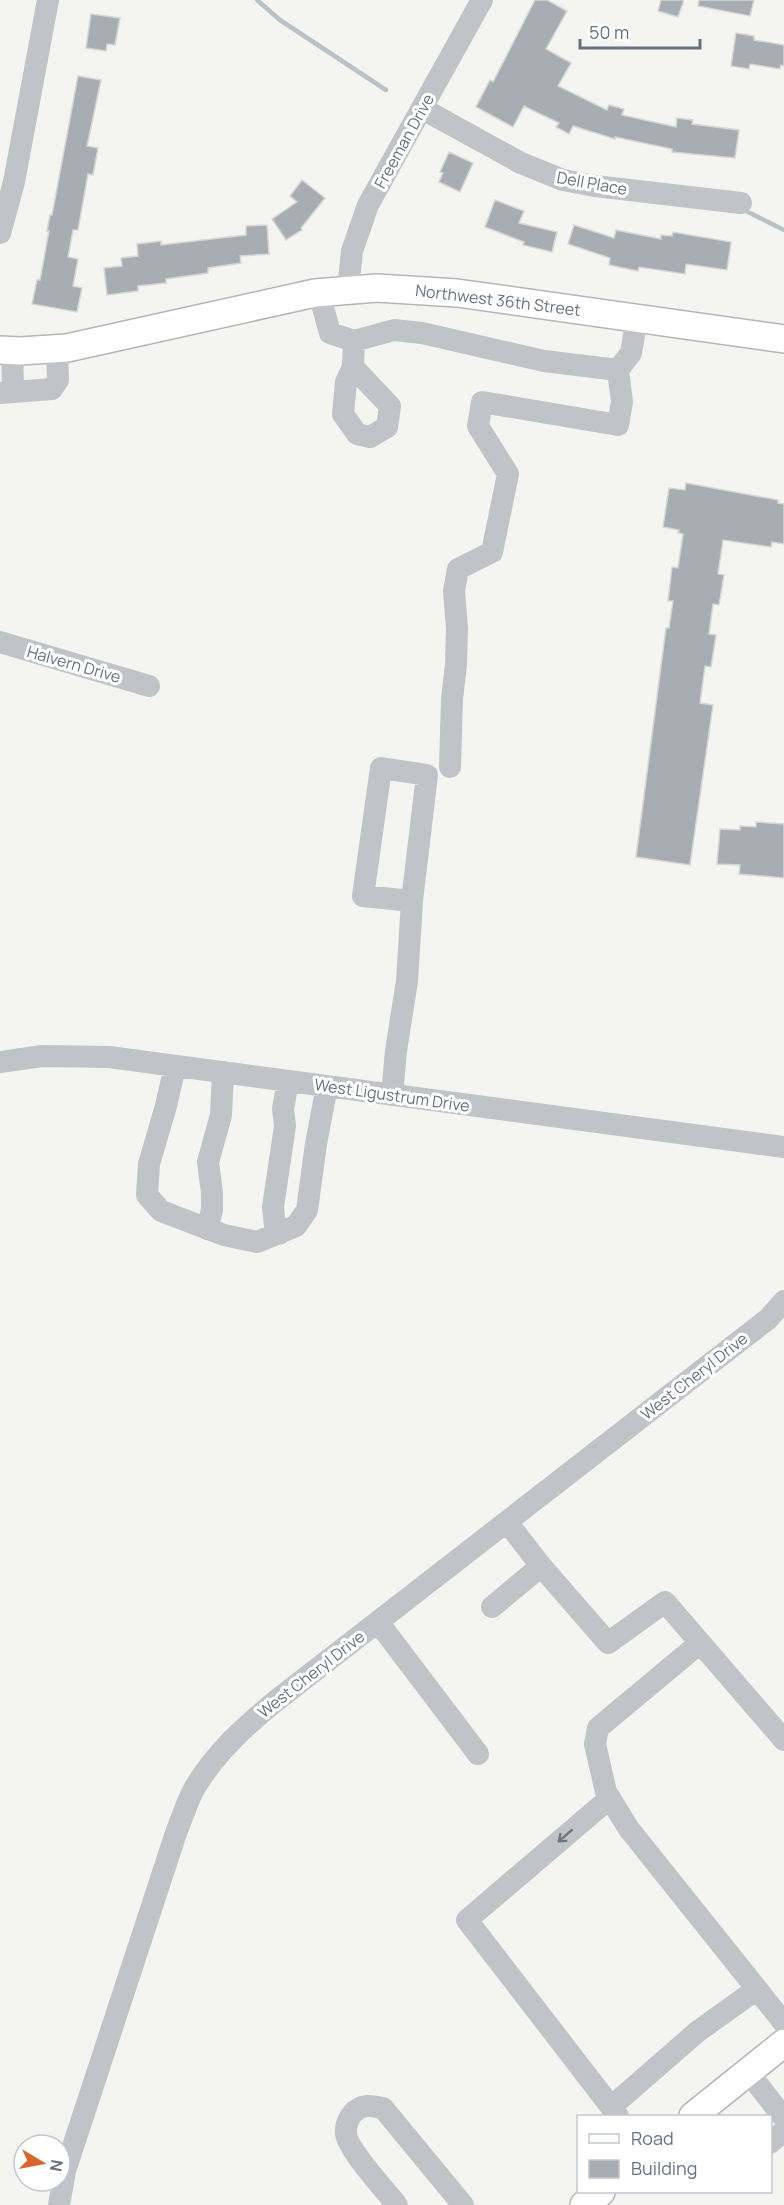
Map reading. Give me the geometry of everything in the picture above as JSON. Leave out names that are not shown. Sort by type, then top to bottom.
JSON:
[{"type":"main road","name":"Northwest 36th Street","points":[[6,350],[57,349],[319,293],[377,288],[457,293],[784,339]]},
{"type":"main road","points":[[694,2115],[784,2043]]},
{"type":"main road","points":[[584,2205],[600,2193]]},
{"type":"street","points":[[0,233],[14,182],[48,0]]},
{"type":"street","name":"Freeman Drive","points":[[348,290],[351,251],[368,205],[482,0]]},
{"type":"street","name":"Dell Place","points":[[423,109],[521,163],[563,180],[595,186],[741,203]]},
{"type":"street","points":[[319,293],[330,333],[354,341],[394,330],[453,339],[544,361],[618,370]]},
{"type":"street","points":[[450,767],[452,699],[456,664],[454,591],[458,570],[492,552],[508,474],[478,426],[482,402],[618,425],[622,402],[618,370],[631,353],[637,318]]},
{"type":"street","points":[[353,367],[354,341]]},
{"type":"street","points":[[6,350],[6,392],[51,389],[58,380],[57,349]]},
{"type":"street","name":"Halvern Drive","points":[[0,642],[149,686]]},
{"type":"street","points":[[392,1095],[407,981],[412,901],[427,774],[381,768],[363,896],[412,901]]},
{"type":"street","name":"West Ligustrum Drive","points":[[0,1062],[42,1056],[82,1055],[784,1147]]},
{"type":"street","points":[[175,1066],[149,1164],[147,1195],[160,1211],[224,1236],[257,1242],[296,1226],[307,1210],[327,1086]]},
{"type":"street","points":[[207,1229],[212,1202],[208,1162],[221,1115],[223,1072]]},
{"type":"street","points":[[279,1234],[275,1227],[273,1207],[285,1126],[283,1109],[288,1081]]},
{"type":"street","name":"West Cheryl Drive","points":[[59,2205],[65,2171],[176,1833],[194,1790],[227,1743],[249,1723],[768,1319],[784,1301]]},
{"type":"street","points":[[507,1522],[541,1566],[608,1643],[665,1602],[784,1740]]},
{"type":"street","points":[[492,1606],[541,1566]]},
{"type":"street","points":[[378,1622],[478,1754]]},
{"type":"street","points":[[700,1643],[598,1728],[595,1744],[606,1792],[629,1829],[784,2023]]},
{"type":"street","points":[[610,1798],[467,1920],[614,2112],[697,2032],[758,1989]]},
{"type":"street","points":[[748,2072],[772,2113]]},
{"type":"street","points":[[397,2205],[351,2148],[346,2134],[347,2121],[356,2110],[368,2105],[383,2108],[463,2205]]},
{"type":"street","points":[[772,2142],[784,2132]]},
{"type":"building","points":[[535,0],[547,0],[567,11],[546,49],[571,63],[558,86],[607,110],[609,105],[624,109],[622,115],[676,127],[677,118],[693,120],[692,124],[739,130],[735,158],[672,152],[672,149],[615,137],[615,139],[573,126],[569,134],[556,127],[559,123],[524,106],[513,127],[476,107],[490,80],[493,82]]},
{"type":"building","points":[[661,0],[684,0],[678,17],[658,11]]},
{"type":"building","points":[[699,0],[754,0],[750,16],[698,6]]},
{"type":"building","points":[[91,14],[120,18],[115,45],[107,44],[106,51],[86,48]]},
{"type":"building","points":[[736,33],[754,36],[754,40],[784,45],[784,66],[781,65],[780,69],[750,64],[749,69],[731,66]]},
{"type":"building","points":[[78,76],[101,80],[87,146],[98,148],[93,175],[88,174],[78,230],[73,230],[68,257],[78,259],[73,286],[82,288],[77,312],[32,304],[37,280],[40,280],[49,231],[47,231]]},
{"type":"building","points":[[449,152],[473,163],[460,192],[439,182],[443,173],[440,172]]},
{"type":"building","points":[[302,180],[325,198],[301,228],[302,230],[286,240],[272,219],[297,202],[290,196]]},
{"type":"building","points":[[495,200],[524,211],[519,223],[557,232],[552,252],[523,245],[524,242],[485,227]]},
{"type":"building","points":[[267,225],[269,254],[240,256],[241,263],[208,268],[208,273],[166,279],[166,283],[138,286],[138,291],[107,295],[104,268],[122,266],[121,258],[138,256],[137,244],[161,241],[161,245],[246,235],[246,226]]},
{"type":"building","points":[[574,225],[614,238],[616,230],[661,239],[661,235],[672,236],[673,232],[731,242],[727,270],[686,264],[685,274],[639,267],[638,271],[609,265],[610,258],[568,244]]},
{"type":"building","points":[[686,483],[778,500],[778,503],[784,504],[784,544],[772,542],[771,547],[723,540],[718,574],[724,575],[719,605],[713,604],[709,634],[716,635],[711,667],[705,666],[700,703],[713,705],[690,865],[636,857],[666,628],[669,628],[673,601],[668,601],[672,567],[678,568],[683,534],[678,533],[679,530],[663,527],[669,488],[685,490]]},
{"type":"building","points":[[756,822],[784,824],[784,878],[739,874],[740,865],[717,864],[720,829],[740,830],[740,826],[756,827]]},
{"type":"waterway","points":[[257,0],[280,20],[386,90]]},
{"type":"waterway","points":[[748,212],[784,230]]}]
